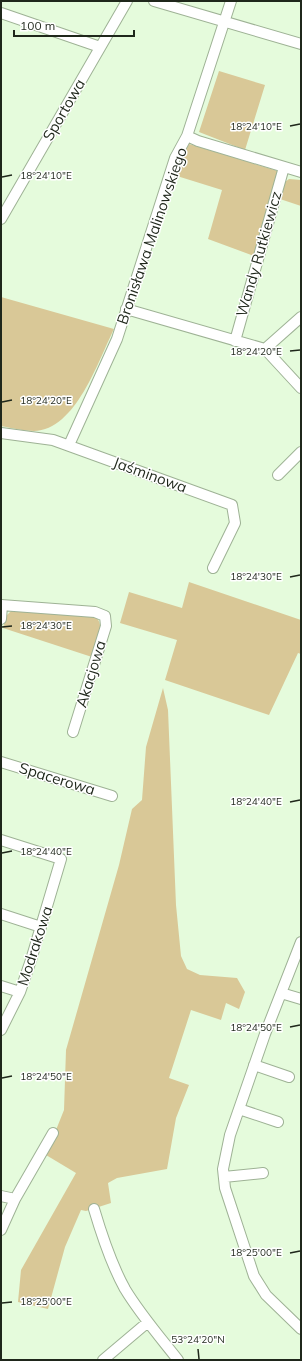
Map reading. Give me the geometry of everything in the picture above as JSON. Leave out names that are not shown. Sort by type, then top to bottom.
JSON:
[{"type":"street","name":"Sportowa","points":[[1,219],[127,1]]},
{"type":"street","points":[[154,1],[224,23],[301,44]]},
{"type":"street","name":"Bronisława Malinowskiego","points":[[69,445],[117,339],[175,158],[187,136],[231,1]]},
{"type":"street","points":[[1,13],[100,47]]},
{"type":"street","points":[[187,136],[198,141],[301,172]]},
{"type":"street","name":"Wandy Rutkiewicz","points":[[235,341],[284,167]]},
{"type":"street","points":[[126,309],[265,349],[301,388]]},
{"type":"street","points":[[265,349],[301,317]]},
{"type":"street","name":"Jaśminowa","points":[[1,433],[53,440],[232,505],[235,523],[213,568]]},
{"type":"street","points":[[278,475],[301,452]]},
{"type":"street","points":[[1,619],[2,605]]},
{"type":"street","name":"Akacjowa","points":[[2,605],[95,612],[105,616],[106,626],[73,732]]},
{"type":"street","name":"Spacerowa","points":[[1,762],[112,796]]},
{"type":"street","name":"Modrakowa","points":[[1,840],[61,858],[20,992],[1,1030]]},
{"type":"street","points":[[1,914],[41,927]]},
{"type":"street","points":[[301,942],[254,1066],[226,1148],[224,1177],[250,1264],[259,1286],[281,1312],[301,1329]]},
{"type":"street","points":[[1,986],[20,992]]},
{"type":"street","points":[[281,993],[301,1000]]},
{"type":"street","points":[[254,1066],[288,1077]]},
{"type":"street","points":[[239,1109],[278,1122]]},
{"type":"street","points":[[1,1230],[15,1199],[53,1133]]},
{"type":"street","points":[[224,1177],[263,1173]]},
{"type":"street","points":[[1,1196],[15,1199]]},
{"type":"street","points":[[94,1209],[115,1269],[125,1288],[148,1322],[178,1360]]},
{"type":"street","points":[[103,1360],[148,1322]]},
{"type":"shaded area","points":[[219,71],[265,85],[245,150],[199,132]]},
{"type":"shaded area","points":[[189,144],[278,171],[254,256],[208,239],[222,190],[177,176],[185,150]]},
{"type":"shaded area","points":[[289,179],[301,180],[301,206],[280,199],[285,182]]},
{"type":"shaded area","points":[[1,297],[114,329],[84,392],[74,407],[62,419],[49,428],[34,431],[1,426]]},
{"type":"shaded area","points":[[189,582],[301,620],[301,654],[298,653],[269,715],[165,680],[177,640],[120,623],[129,592],[182,608]]},
{"type":"shaded area","points":[[12,610],[96,617],[99,621],[100,631],[98,642],[92,657],[3,628],[7,615]]},
{"type":"shaded area","points":[[163,688],[168,710],[176,905],[181,956],[187,969],[200,975],[237,978],[245,992],[239,1009],[226,1003],[221,1020],[191,1010],[169,1078],[189,1085],[176,1118],[167,1169],[117,1178],[108,1183],[111,1203],[86,1211],[81,1210],[65,1247],[48,1309],[18,1302],[21,1270],[76,1173],[46,1155],[64,1110],[66,1050],[119,865],[132,809],[142,800],[146,747]]}]
